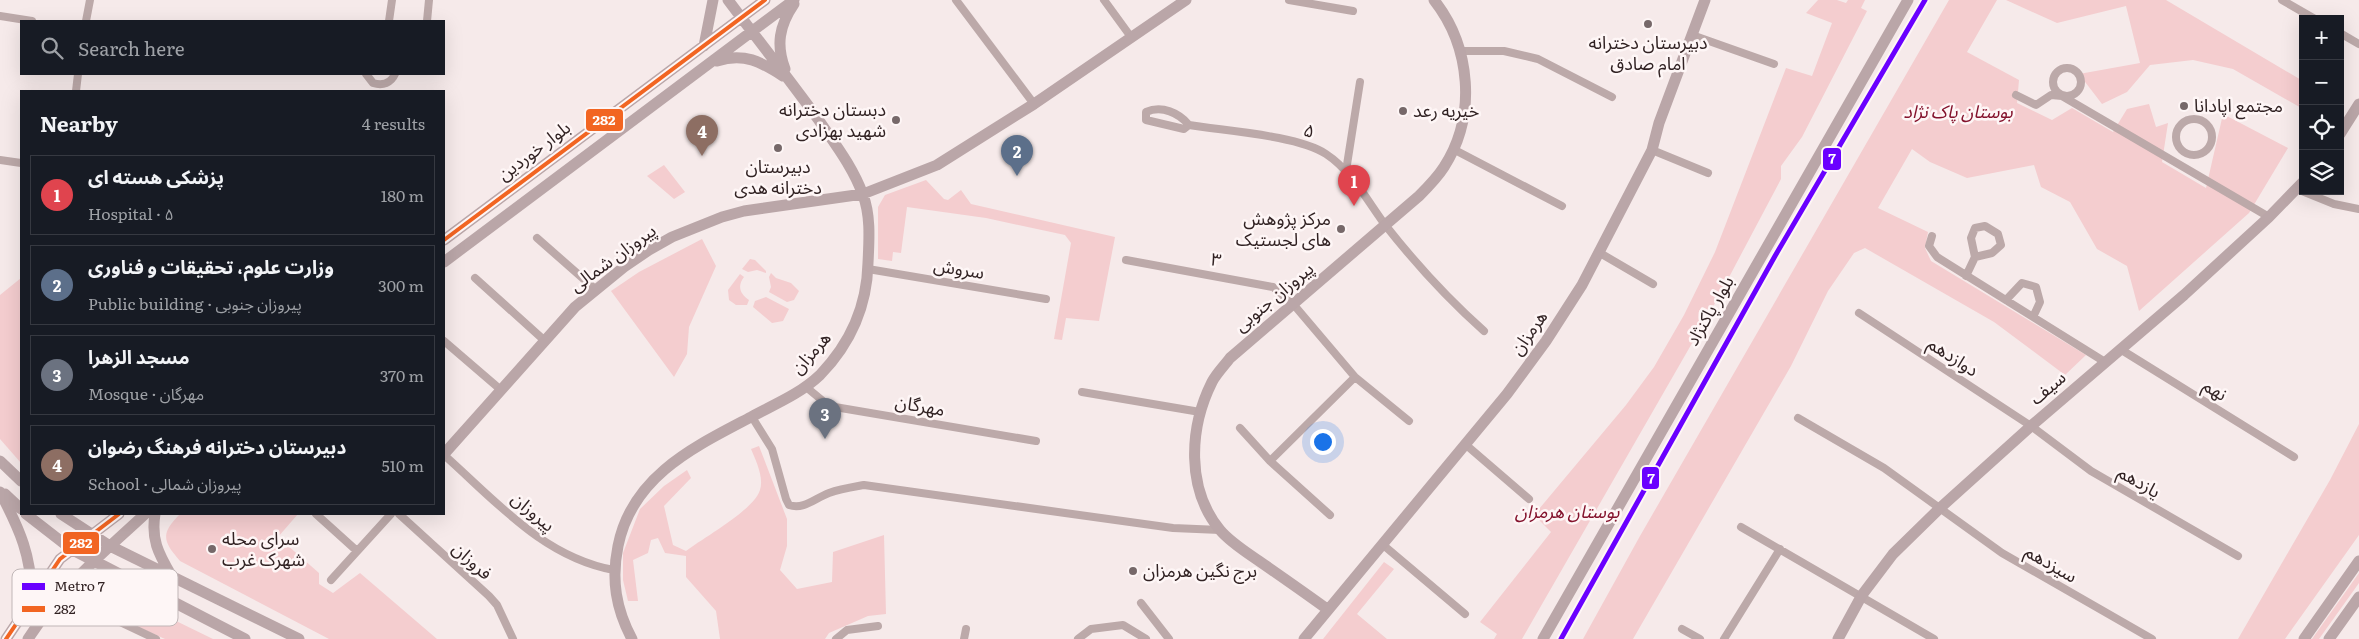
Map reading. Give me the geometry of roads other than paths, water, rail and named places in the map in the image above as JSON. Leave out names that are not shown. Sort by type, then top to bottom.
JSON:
[{"type":"street","points":[[86,20],[90,0]]},
{"type":"street","points":[[389,20],[392,0]]},
{"type":"street","points":[[427,20],[428,0]]},
{"type":"street","points":[[704,46],[713,0]]},
{"type":"street","name":"هرمزان","points":[[632,639],[619,609],[615,591],[614,570],[620,535],[628,514],[650,481],[687,454],[806,387],[832,361],[855,326],[865,298],[868,269],[868,222],[863,194],[852,169],[790,80],[728,0]]},
{"type":"street","name":"بلوار خوردین","points":[[445,239],[765,0]]},
{"type":"street","points":[[790,80],[781,58],[780,32],[787,14],[796,0]]},
{"type":"street","name":"بلوار خوردین","points":[[445,261],[706,65],[796,0]]},
{"type":"street","points":[[956,0],[1034,104]]},
{"type":"street","points":[[1104,0],[1131,37]]},
{"type":"street","points":[[863,194],[937,165],[1034,104],[1186,0]]},
{"type":"street","points":[[1288,0],[1354,10]]},
{"type":"street","name":"پیروزان جنوبی","points":[[1328,609],[1246,552],[1220,530],[1202,497],[1195,468],[1195,439],[1200,412],[1212,380],[1230,358],[1386,225],[1435,179],[1453,150],[1461,130],[1466,89],[1461,50],[1448,20],[1434,0]]},
{"type":"street","name":"هرمزان","points":[[1304,639],[1507,394],[1546,341],[1600,254],[1652,150],[1659,123],[1705,0]]},
{"type":"street","name":"بلوار پاکنژاد","points":[[1543,639],[1908,0]]},
{"type":"street","points":[[2282,0],[2308,15]]},
{"type":"street","points":[[0,16],[26,20]]},
{"type":"street","points":[[1692,35],[1774,64]]},
{"type":"street","points":[[2344,35],[2359,44]]},
{"type":"street","points":[[1461,50],[1504,51],[1538,58],[1612,97]]},
{"type":"street","points":[[706,65],[738,56],[759,61],[790,80]]},
{"type":"street","points":[[76,90],[78,75]]},
{"type":"street","points":[[366,75],[369,80],[378,84],[388,83],[394,75]]},
{"type":"street","points":[[1346,171],[1360,82]]},
{"type":"street","points":[[2016,95],[2036,105],[2051,95],[2062,96],[2269,217]]},
{"type":"street","points":[[2344,128],[2359,104]]},
{"type":"street","name":"۵","points":[[1189,126],[1181,116],[1171,112],[1153,109],[1146,112],[1146,120],[1157,124],[1184,129],[1189,126],[1298,142],[1325,154],[1346,171],[1386,225],[1448,298],[1484,331]]},
{"type":"street","points":[[2191,119],[2202,121],[2210,129],[2212,135],[2212,141],[2206,151],[2196,156],[2183,153],[2176,142],[2177,130],[2180,124],[2191,119]]},
{"type":"street","points":[[1453,150],[1562,206]]},
{"type":"street","points":[[1652,150],[1708,173]]},
{"type":"street","points":[[2194,172],[2196,156]]},
{"type":"street","points":[[0,160],[20,163]]},
{"type":"street","name":"سیف","points":[[1838,639],[1862,595],[1893,554],[1940,508],[2032,426],[2120,348],[2184,295],[2299,187]]},
{"type":"street","name":"پیروزان شمالی","points":[[445,449],[575,307],[595,289],[657,245],[722,217],[744,211],[863,194]]},
{"type":"street","points":[[2317,195],[2334,204],[2359,209]]},
{"type":"street","points":[[1966,276],[1976,257],[1971,238],[1975,228],[1985,226],[1998,234],[2001,245],[1992,253],[1976,257]]},
{"type":"street","points":[[1932,236],[1929,242],[1931,251],[1966,276],[2105,362]]},
{"type":"street","points":[[537,238],[595,289]]},
{"type":"street","points":[[1600,254],[1653,284]]},
{"type":"street","name":"۳","points":[[1126,260],[1266,284],[1280,291],[1355,377],[1409,422]]},
{"type":"street","name":"سروش","points":[[868,269],[1046,299]]},
{"type":"street","points":[[475,278],[545,341]]},
{"type":"street","points":[[2006,300],[2022,283],[2036,287],[2040,302],[2033,317]]},
{"type":"street","name":"دوازدهم","points":[[1859,313],[2032,426]]},
{"type":"street","points":[[445,342],[501,390]]},
{"type":"street","name":"نهم","points":[[2120,348],[2294,457]]},
{"type":"street","points":[[1270,461],[1355,377]]},
{"type":"street","name":"مهرگان","points":[[806,387],[829,406],[1036,441]]},
{"type":"street","points":[[1082,392],[1200,412]]},
{"type":"street","points":[[752,416],[772,448],[786,499],[789,505],[793,506],[803,506],[829,493],[864,485],[1173,528],[1220,530]]},
{"type":"street","name":"سیزدهم","points":[[1798,418],[1884,468],[2002,553],[2152,639]]},
{"type":"street","name":"یازدهم","points":[[2032,426],[2091,472],[2238,556]]},
{"type":"street","points":[[1240,428],[1270,461],[1330,515]]},
{"type":"street","points":[[1465,444],[1530,499]]},
{"type":"street","name":"پیروزان","points":[[445,449],[545,543],[579,561],[614,570]]},
{"type":"street","points":[[0,461],[20,480]]},
{"type":"street","points":[[0,490],[20,508]]},
{"type":"street","points":[[0,490],[26,545],[30,569]]},
{"type":"street","points":[[27,515],[71,549],[107,569]]},
{"type":"street","points":[[62,515],[110,546],[158,569]]},
{"type":"street","points":[[53,569],[71,549],[118,515]]},
{"type":"street","points":[[85,569],[144,515]]},
{"type":"street","points":[[155,515],[152,528],[158,554],[168,569]]},
{"type":"street","points":[[317,515],[357,551]]},
{"type":"street","points":[[331,580],[390,515]]},
{"type":"street","name":"فروزان","points":[[400,515],[497,605],[513,639]]},
{"type":"street","points":[[1741,526],[1862,595],[1934,639]]},
{"type":"street","points":[[1382,544],[1465,614]]},
{"type":"street","points":[[1724,639],[1780,549]]},
{"type":"street","points":[[2304,639],[2359,561]]},
{"type":"street","points":[[178,579],[299,639]]},
{"type":"street","points":[[2329,639],[2359,596]]},
{"type":"street","points":[[1141,603],[1169,639]]},
{"type":"street","points":[[178,606],[245,639]]},
{"type":"street","points":[[1078,639],[1091,629],[1123,625],[1146,639]]},
{"type":"street","points":[[6,639],[14,626]]},
{"type":"street","points":[[30,638],[38,626]]},
{"type":"street","points":[[128,626],[156,639]]},
{"type":"street","points":[[836,639],[847,630],[878,626]]},
{"type":"street","points":[[964,639],[966,628]]},
{"type":"street","points":[[1682,629],[1700,639]]},
{"type":"metro line","name":"7","points":[[1561,639],[1775,256],[1925,0]]},
{"type":"place","name":"دبیرستان دخترانه امام صادق","points":[[1648,24]]},
{"type":"place","name":"مجتمع اپادانا","points":[[2184,106]]},
{"type":"place","name":"خیریه رعد","points":[[1403,111]]},
{"type":"place","name":"دبستان دخترانه شهید بهزادی","points":[[896,120]]},
{"type":"place","name":"دبیرستان دخترانه هدی","points":[[778,148]]},
{"type":"place","name":"دبیرستان دخترانه فرهنگ رضوان","points":[[702,156]]},
{"type":"place","name":"وزارت علوم، تحقیقات و فناوری","points":[[1017,176]]},
{"type":"place","name":"پزشکی هسته ای","points":[[1354,206]]},
{"type":"place","name":"مرکز پژوهش های لجستیک","points":[[1341,229]]},
{"type":"place","name":"مسجد الزهرا","points":[[825,439]]},
{"type":"place","name":"سرای محله شهرک غرب","points":[[212,549]]},
{"type":"place","name":"برج نگین هرمزان","points":[[1133,571]]},
{"type":"park label","name":"بوستان پاک نژاد","points":[[1958,112]]},
{"type":"park label","name":"بوستان هرمزان","points":[[1567,512]]}]
